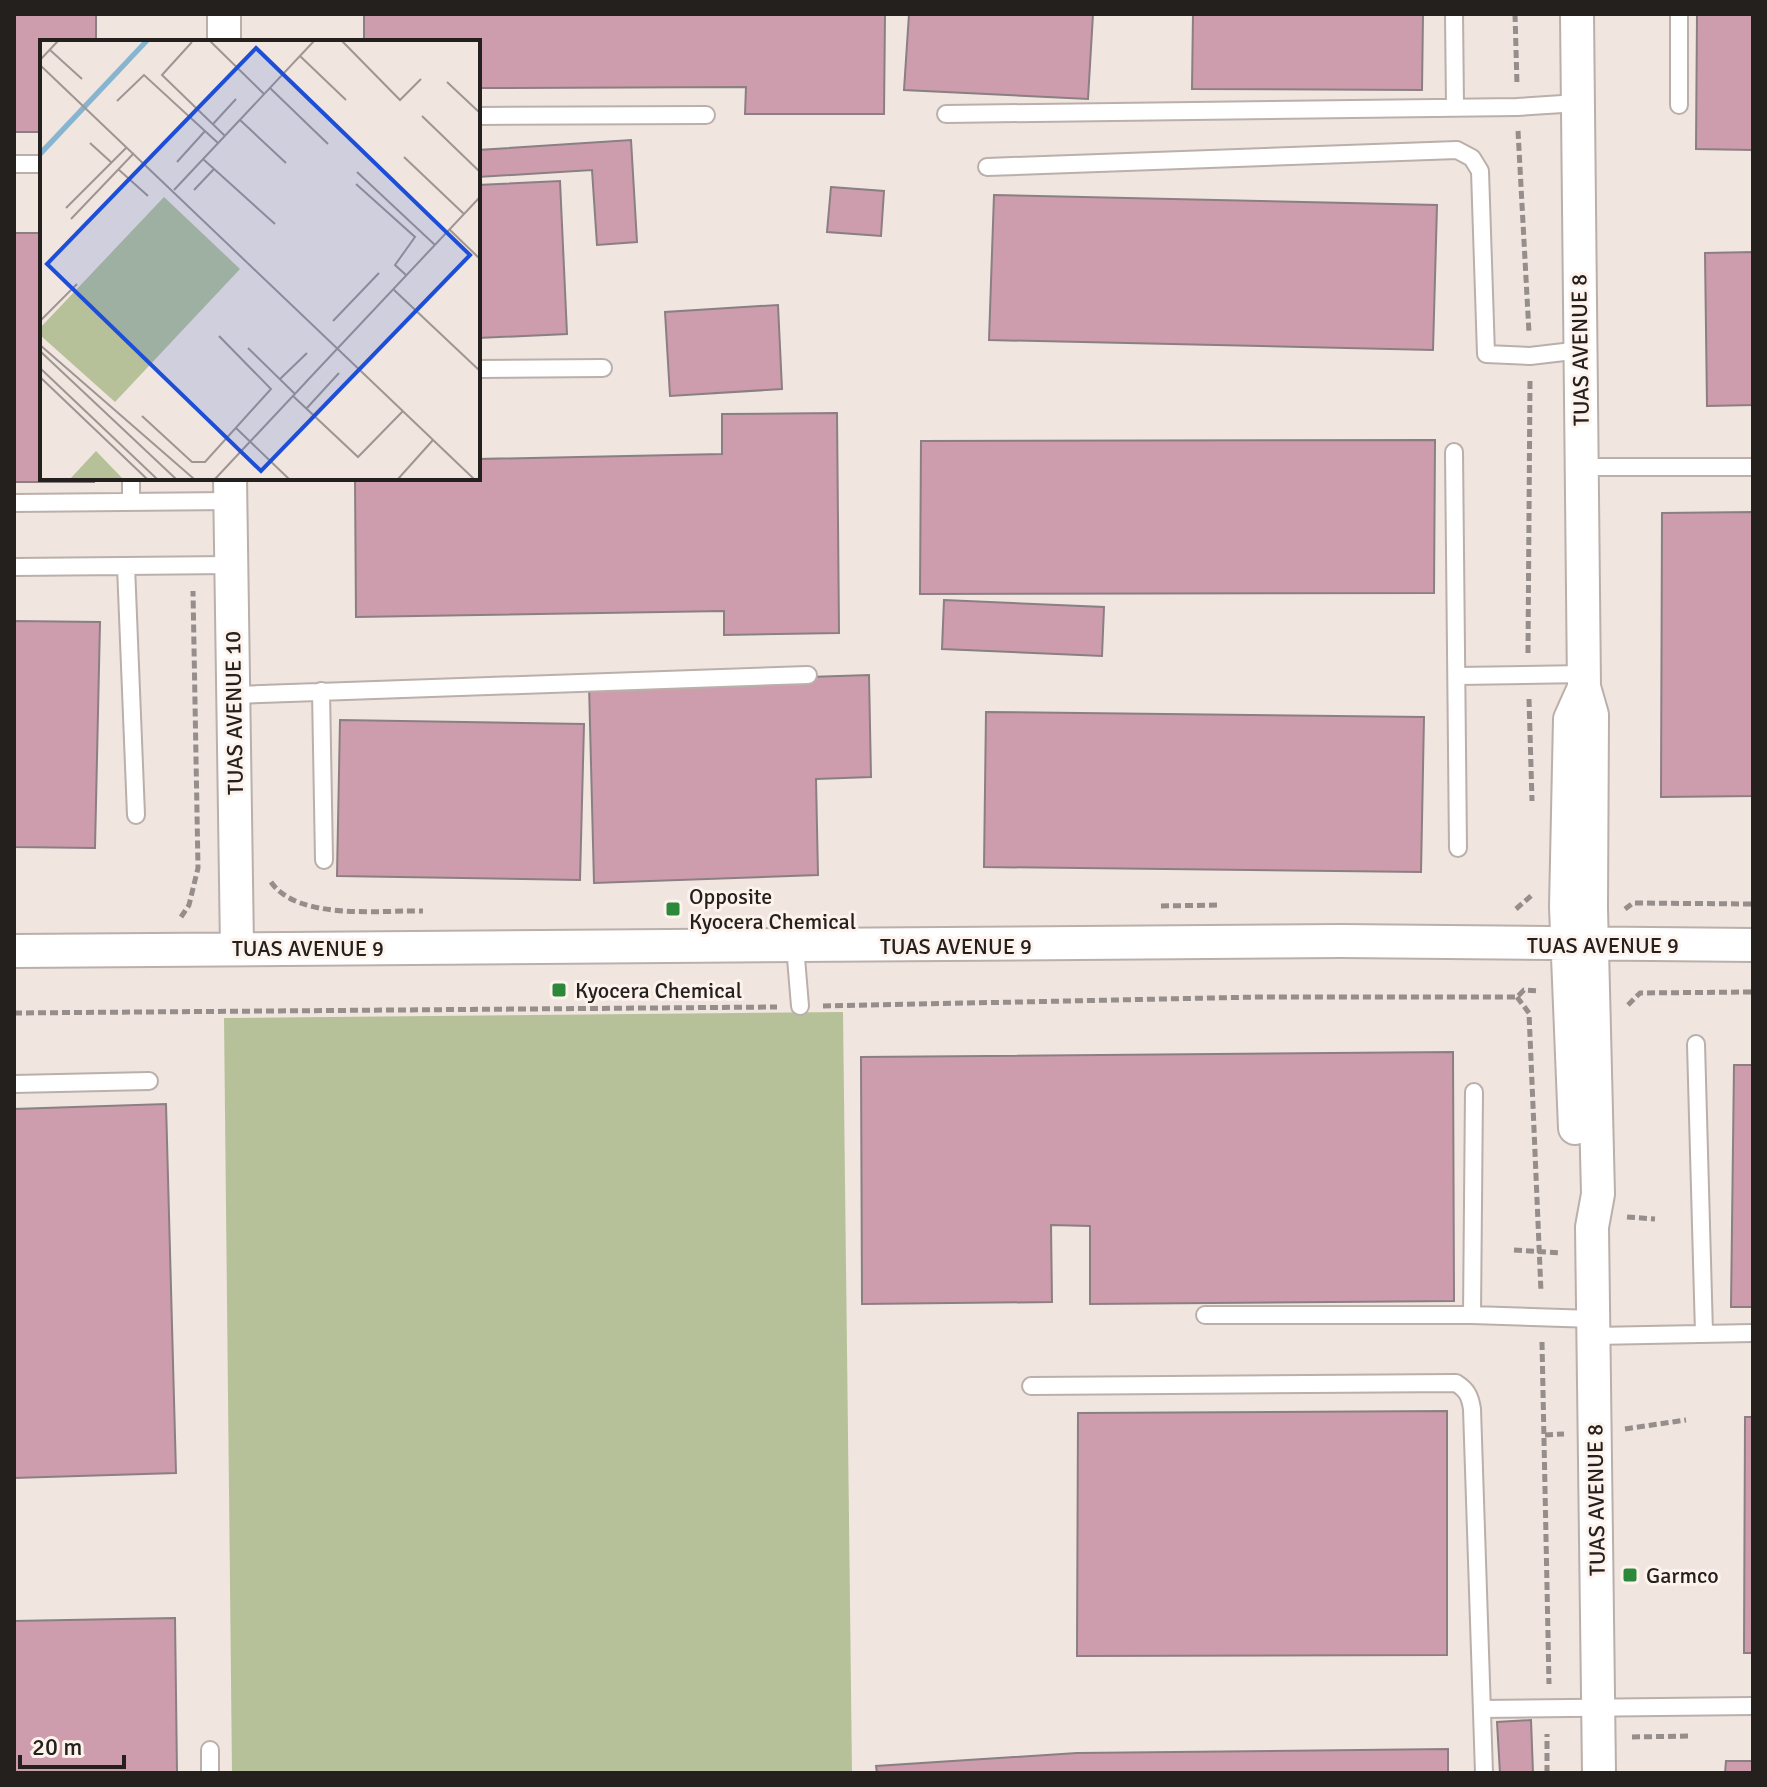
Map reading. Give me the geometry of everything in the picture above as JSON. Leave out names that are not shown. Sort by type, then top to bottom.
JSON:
[{"type":"street","points":[[224,14],[224,40]]},
{"type":"street","name":"TUAS AVENUE 8","points":[[1577,14],[1584,680],[1592,715],[1580,945],[1598,1194],[1592,1240],[1599,1773]]},
{"type":"street","name":"TUAS AVENUE 10","points":[[230,490],[237,948]]},
{"type":"street","name":"TUAS AVENUE 9","points":[[14,951],[1341,941],[1753,945]]},
{"type":"lane","points":[[1454,14],[1455,106]]},
{"type":"lane","points":[[1679,14],[1679,105]]},
{"type":"lane","points":[[946,114],[1517,107],[1578,103]]},
{"type":"lane","points":[[480,116],[706,115]]},
{"type":"lane","points":[[987,167],[1457,150],[1472,158],[1480,171],[1486,354],[1530,356],[1581,350]]},
{"type":"lane","points":[[14,164],[40,164]]},
{"type":"lane","points":[[480,369],[603,368]]},
{"type":"lane","points":[[1454,452],[1458,848]]},
{"type":"lane","points":[[1581,467],[1753,467]]},
{"type":"lane","points":[[131,480],[131,502]]},
{"type":"lane","points":[[14,503],[131,502],[230,490]]},
{"type":"lane","points":[[14,567],[231,565]]},
{"type":"lane","points":[[126,566],[136,815]]},
{"type":"lane","points":[[233,695],[808,675]]},
{"type":"lane","points":[[1457,676],[1528,675],[1584,680]]},
{"type":"lane","points":[[321,691],[324,860]]},
{"type":"lane","points":[[795,946],[800,1006]]},
{"type":"lane","points":[[1696,1044],[1704,1333]]},
{"type":"lane","points":[[14,1084],[149,1081]]},
{"type":"lane","points":[[1472,1315],[1474,1092]]},
{"type":"lane","points":[[1205,1315],[1542,1317],[1594,1327],[1753,1333]]},
{"type":"lane","points":[[1031,1386],[1456,1383],[1463,1388],[1470,1396],[1472,1409],[1484,1773]]},
{"type":"lane","points":[[1482,1709],[1548,1709],[1599,1724],[1753,1706]]},
{"type":"lane","points":[[210,1750],[210,1773]]},
{"type":"path","points":[[1515,14],[1530,356],[1528,675],[1532,815]]},
{"type":"path","points":[[192,563],[198,868],[194,890]]},
{"type":"path","points":[[268,878],[278,892],[305,908],[437,911]]},
{"type":"path","points":[[1512,912],[1529,901],[1533,879]]},
{"type":"path","points":[[1633,903],[1753,904]]},
{"type":"path","points":[[1150,906],[1229,905]]},
{"type":"path","points":[[1630,1001],[1640,993],[1753,992]]},
{"type":"path","points":[[14,1013],[800,1006],[1260,997],[1517,997],[1529,1013],[1540,1253],[1547,1773]]},
{"type":"path","points":[[1514,1250],[1540,1253],[1592,1240]]},
{"type":"path","points":[[1599,1724],[1692,1736]]},
{"type":"green space","points":[[843,1012],[852,1773],[232,1773],[224,1018]]},
{"type":"building","points":[[14,14],[96,14],[96,40],[40,40],[40,132],[14,132]]},
{"type":"building","points":[[364,14],[885,14],[884,114],[745,114],[746,87],[480,88],[480,40],[364,40]]},
{"type":"building","points":[[909,14],[1093,14],[1088,99],[904,90]]},
{"type":"building","points":[[1193,14],[1423,14],[1422,90],[1192,89]]},
{"type":"building","points":[[1697,14],[1753,14],[1753,150],[1696,149]]},
{"type":"building","points":[[631,140],[637,242],[597,245],[592,170],[480,177],[480,150]]},
{"type":"building","points":[[560,181],[567,334],[480,338],[480,185]]},
{"type":"building","points":[[831,187],[884,191],[881,236],[827,232]]},
{"type":"building","points":[[994,195],[1437,205],[1433,350],[989,340]]},
{"type":"building","points":[[14,233],[40,233],[40,480],[94,482],[14,482]]},
{"type":"building","points":[[1753,252],[1753,405],[1707,406],[1705,253]]},
{"type":"building","points":[[778,305],[782,389],[670,396],[665,312]]},
{"type":"building","points":[[837,413],[839,633],[724,635],[724,611],[356,617],[355,480],[480,480],[480,459],[722,454],[722,414]]},
{"type":"building","points":[[1435,440],[1434,593],[920,594],[921,441]]},
{"type":"building","points":[[1753,512],[1753,796],[1661,797],[1662,513]]},
{"type":"building","points":[[944,600],[1104,607],[1102,656],[942,649]]},
{"type":"building","points":[[14,621],[100,622],[95,848],[14,847]]},
{"type":"building","points":[[869,675],[871,777],[816,779],[818,875],[594,883],[589,684]]},
{"type":"building","points":[[986,712],[1424,717],[1421,872],[984,867]]},
{"type":"building","points":[[340,720],[584,724],[580,880],[337,876]]},
{"type":"building","points":[[1453,1052],[1454,1301],[1090,1304],[1090,1226],[1051,1225],[1052,1302],[862,1304],[861,1057]]},
{"type":"building","points":[[1734,1065],[1753,1065],[1753,1307],[1731,1307]]},
{"type":"building","points":[[166,1104],[176,1473],[14,1478],[14,1109]]},
{"type":"building","points":[[1447,1411],[1447,1655],[1077,1656],[1078,1413]]},
{"type":"building","points":[[1745,1417],[1753,1417],[1753,1653],[1744,1653]]},
{"type":"building","points":[[175,1618],[177,1773],[14,1773],[14,1621]]},
{"type":"building","points":[[1531,1720],[1533,1773],[1500,1773],[1497,1722]]},
{"type":"building","points":[[1448,1749],[1448,1773],[877,1773],[876,1766],[1077,1753]]},
{"type":"building","points":[[1726,1761],[1753,1761],[1753,1773],[1725,1773]]},
{"type":"place","name":"Opposite Kyocera Chemical","points":[[673,909]]},
{"type":"place","name":"Kyocera Chemical","points":[[559,990]]},
{"type":"place","name":"Garmco","points":[[1630,1575]]}]
